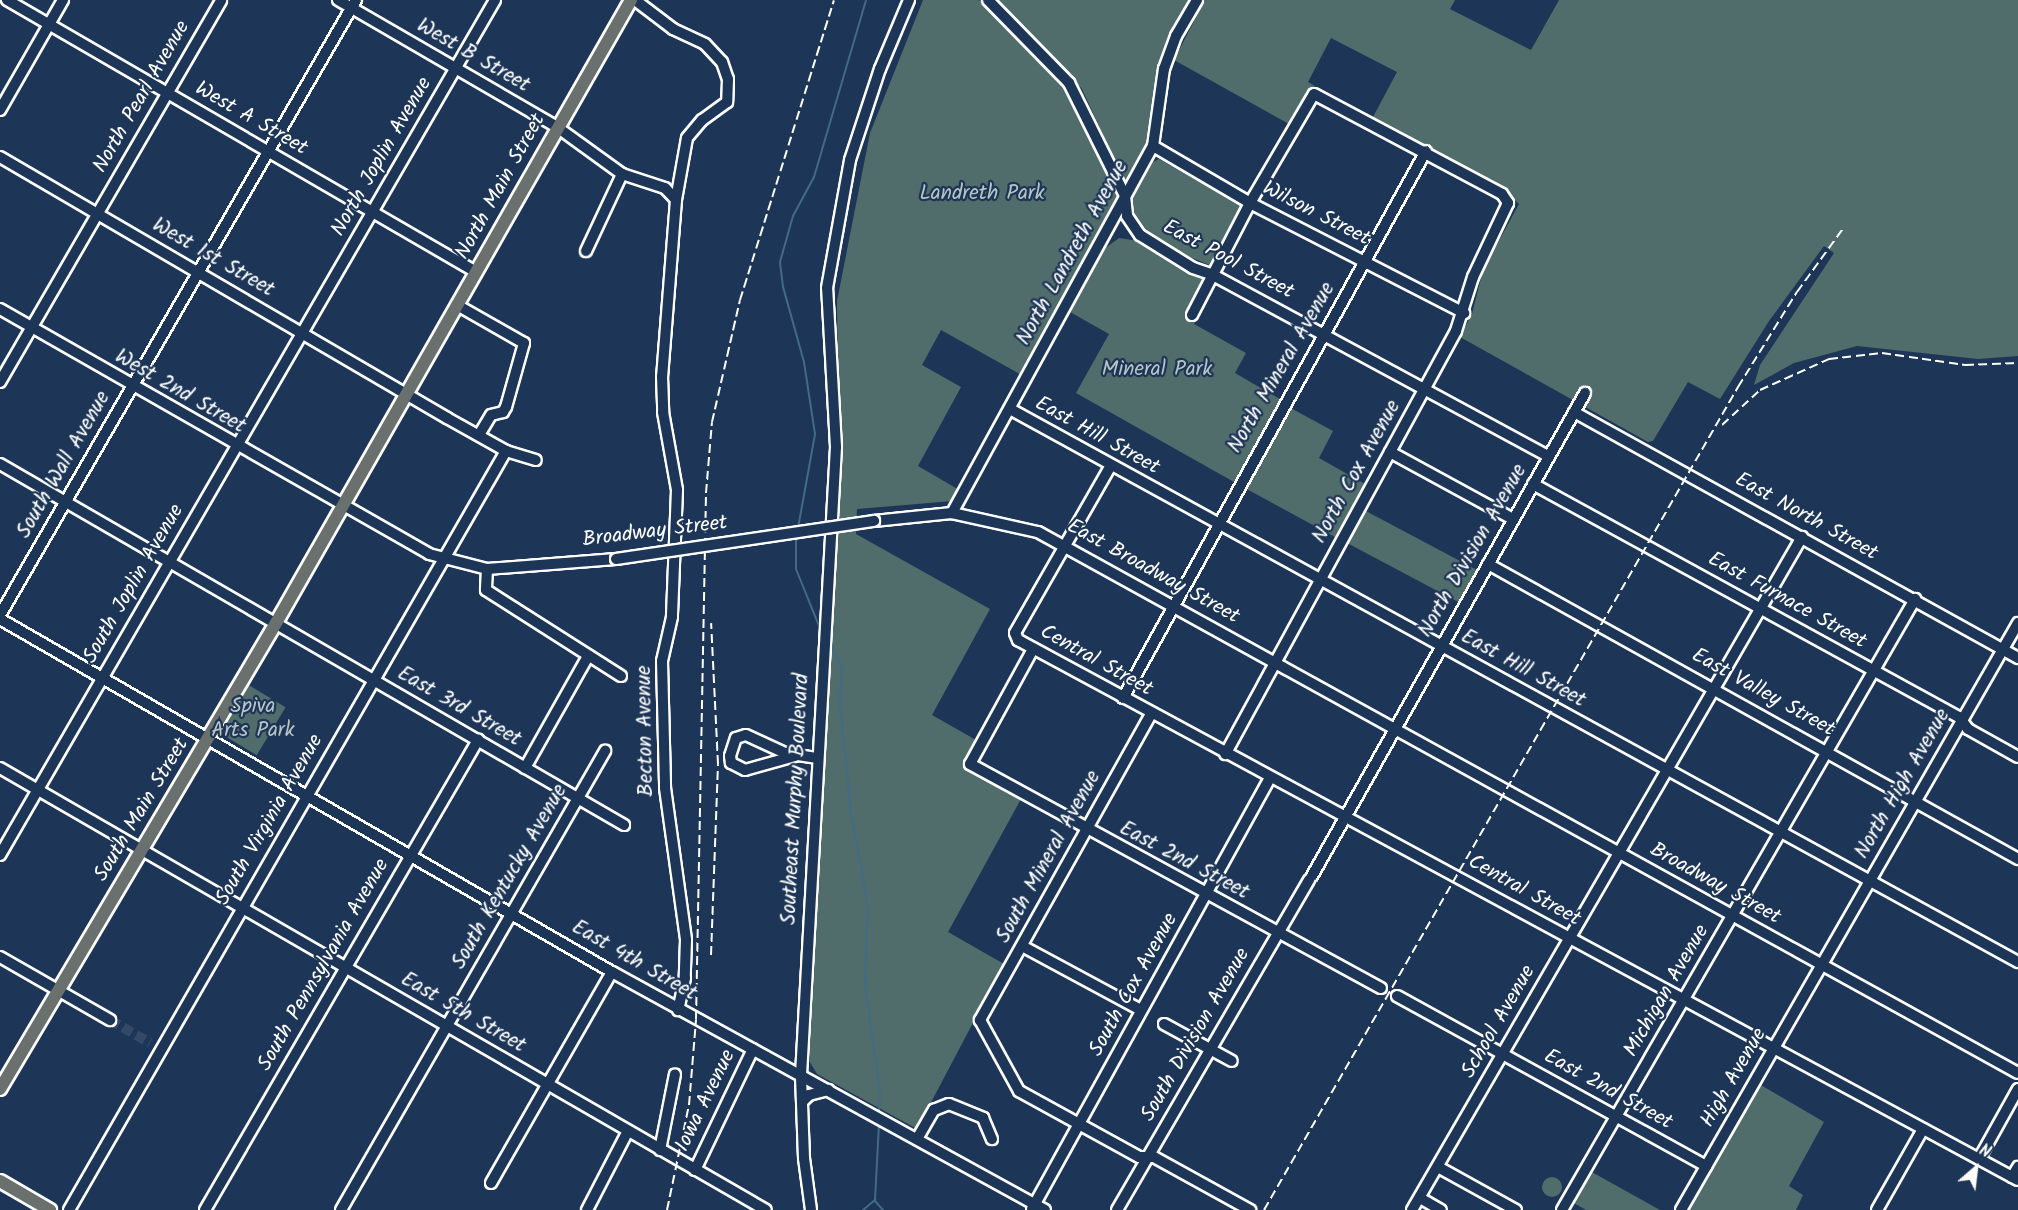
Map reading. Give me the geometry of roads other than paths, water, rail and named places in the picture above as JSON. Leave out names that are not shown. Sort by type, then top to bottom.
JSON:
[{"type":"main road","name":"North Main Street","points":[[406,394],[557,127],[633,0]]},
{"type":"main road","name":"South Main Street","points":[[0,1089],[276,623],[406,394]]},
{"type":"main road","points":[[0,1181],[50,1210]]},
{"type":"street","name":"West A Street","points":[[7,0],[476,272]]},
{"type":"street","points":[[0,110],[63,0]]},
{"type":"street","name":"North Pearl Avenue","points":[[0,382],[221,0]]},
{"type":"street","name":"West B Street","points":[[338,0],[354,4],[456,68],[557,127]]},
{"type":"street","name":"North Joplin Avenue","points":[[303,333],[495,0]]},
{"type":"street","name":"Becton Avenue","points":[[633,0],[663,23],[698,39],[716,54],[726,70],[730,90],[723,106],[689,134],[676,200],[662,376],[663,412],[677,490],[672,617],[662,661],[665,788],[686,940],[685,978],[678,1010]]},
{"type":"street","name":"Southeast Murphy Boulevard","points":[[811,1210],[801,1075],[836,417],[827,314],[828,279],[850,160],[880,69],[909,0]]},
{"type":"street","name":"East Pool Street","points":[[988,0],[1069,82],[1125,196],[1127,216],[1140,235],[1192,268],[1213,274],[1549,457]]},
{"type":"street","name":"North Landreth Avenue","points":[[952,513],[1153,146],[1164,69],[1176,36],[1197,0]]},
{"type":"street","name":"South Wall Avenue","points":[[0,617],[354,4]]},
{"type":"street","points":[[1192,315],[1250,203],[1314,94],[1426,151]]},
{"type":"street","points":[[557,127],[622,174],[661,186],[676,200]]},
{"type":"street","name":"Wilson Street","points":[[1153,146],[1250,203],[1464,313]]},
{"type":"street","name":"North Cox Avenue","points":[[1225,754],[1425,389],[1464,313],[1473,277],[1508,203],[1502,194],[1426,151]]},
{"type":"street","name":"North Mineral Avenue","points":[[1172,604],[1426,151]]},
{"type":"street","name":"West 1st Street","points":[[0,157],[506,451],[536,460]]},
{"type":"street","points":[[586,251],[622,174]]},
{"type":"street","points":[[457,305],[524,343],[506,407],[503,412],[492,415],[479,435]]},
{"type":"street","name":"West 2nd Street","points":[[0,309],[342,508]]},
{"type":"street","name":"South Joplin Avenue","points":[[0,855],[303,333]]},
{"type":"street","name":"North Division Avenue","points":[[1395,727],[1585,393]]},
{"type":"street","name":"East Hill Street","points":[[1010,409],[1110,466],[2018,962]]},
{"type":"street","name":"East North Street","points":[[1574,412],[2018,658]]},
{"type":"street","name":"South Virginia Avenue","points":[[69,1210],[155,1046],[242,907],[441,559],[506,451]]},
{"type":"street","points":[[1390,452],[1513,519]]},
{"type":"street","name":"East 3rd Street","points":[[0,464],[624,825]]},
{"type":"street","points":[[1065,546],[1110,466]]},
{"type":"street","name":"East Furnace Street","points":[[1533,483],[1874,670],[1962,722],[1968,729],[2018,757]]},
{"type":"street","points":[[342,508],[441,559]]},
{"type":"street","name":"East Broadway Street","points":[[873,521],[952,513],[1014,524],[1065,546],[1395,727]]},
{"type":"street","name":"Broadway Street","points":[[441,559],[487,569],[616,559],[873,521]]},
{"type":"street","name":"School Avenue","points":[[1412,1210],[1802,537]]},
{"type":"street","name":"Central Street","points":[[1065,546],[1015,633],[1018,640],[1151,714],[2015,1179]]},
{"type":"street","name":"East Valley Street","points":[[1488,564],[1828,751],[2018,859]]},
{"type":"street","points":[[487,569],[486,590],[621,676]]},
{"type":"street","name":"Michigan Avenue","points":[[1562,1210],[1915,599]]},
{"type":"street","points":[[1122,698],[1172,604]]},
{"type":"street","name":"East 4th Street","points":[[0,617],[678,1010],[866,1111],[1033,1207],[1046,1210]]},
{"type":"street","name":"North High Avenue","points":[[1821,965],[2018,623]]},
{"type":"street","name":"East 2nd Street","points":[[1033,648],[970,764],[1086,830],[1381,988]]},
{"type":"street","points":[[525,768],[588,656]]},
{"type":"street","name":"South Mineral Avenue","points":[[1080,1125],[1019,1091],[980,1020],[1151,714]]},
{"type":"street","name":"Broadway Street","points":[[1395,727],[1619,854],[2018,1073]]},
{"type":"street","name":"South Division Avenue","points":[[1117,1210],[1311,878],[1395,727]]},
{"type":"street","points":[[795,756],[745,770],[731,763],[730,756],[736,738],[746,735],[795,756],[818,758]]},
{"type":"street","name":"South Pennsylvania Avenue","points":[[205,1210],[478,740]]},
{"type":"street","name":"South Kentucky Avenue","points":[[341,1210],[605,751]]},
{"type":"street","name":"East 5th Street","points":[[0,768],[766,1210]]},
{"type":"street","name":"South Cox Avenue","points":[[1033,1207],[1270,778]]},
{"type":"street","points":[[1022,946],[1141,1010]]},
{"type":"street","points":[[0,957],[111,1020]]},
{"type":"street","name":"High Avenue","points":[[1681,1210],[1821,965]]},
{"type":"street","points":[[491,1183],[612,972]]},
{"type":"street","name":"East 2nd Street","points":[[1397,996],[1706,1166]]},
{"type":"street","points":[[1164,1024],[1232,1061]]},
{"type":"street","name":"Iowa Avenue","points":[[695,1170],[753,1049]]},
{"type":"street","points":[[660,1150],[675,1074]]},
{"type":"street","points":[[1979,1159],[2018,1089]]},
{"type":"street","points":[[802,1102],[809,1095],[828,1090]]},
{"type":"street","points":[[916,1139],[934,1110],[949,1104],[983,1118],[992,1139]]},
{"type":"street","points":[[1080,1125],[1139,1156],[1148,1156],[1250,1210]]},
{"type":"street","points":[[1877,1210],[1923,1129]]},
{"type":"street","points":[[587,1210],[628,1131]]},
{"type":"street","points":[[1438,1167],[1516,1210]]},
{"type":"street","points":[[2015,1179],[2018,1167]]},
{"type":"street","points":[[1420,1198],[1441,1210]]},
{"type":"waterway","points":[[798,528],[815,434],[804,362],[783,287],[780,262],[793,216],[814,177],[866,0]]},
{"type":"waterway","points":[[796,537],[796,569],[821,631]]},
{"type":"waterway","points":[[829,643],[842,666],[840,704],[851,812],[868,908],[865,983],[880,1092],[879,1114]]},
{"type":"waterway","points":[[863,1210],[875,1200],[879,1123]]},
{"type":"waterway","points":[[875,1201],[883,1210]]},
{"type":"tunnel","points":[[110,1020],[150,1043]]},
{"type":"railway","points":[[667,1210],[689,1105],[696,1019],[706,493],[712,422],[740,300],[834,0]]},
{"type":"railway","points":[[1264,1210],[1738,387],[1797,292],[1842,230]]},
{"type":"railway","points":[[1722,425],[1760,390],[1829,359],[1882,353],[1965,365],[2018,363]]},
{"type":"railway","points":[[711,623],[718,764],[711,955]]},
{"type":"park label","name":"Landreth Park","points":[[982,194]]},
{"type":"park label","name":"Mineral Park","points":[[1157,370]]},
{"type":"park label","name":"Spiva Arts Park","points":[[253,719]]}]
